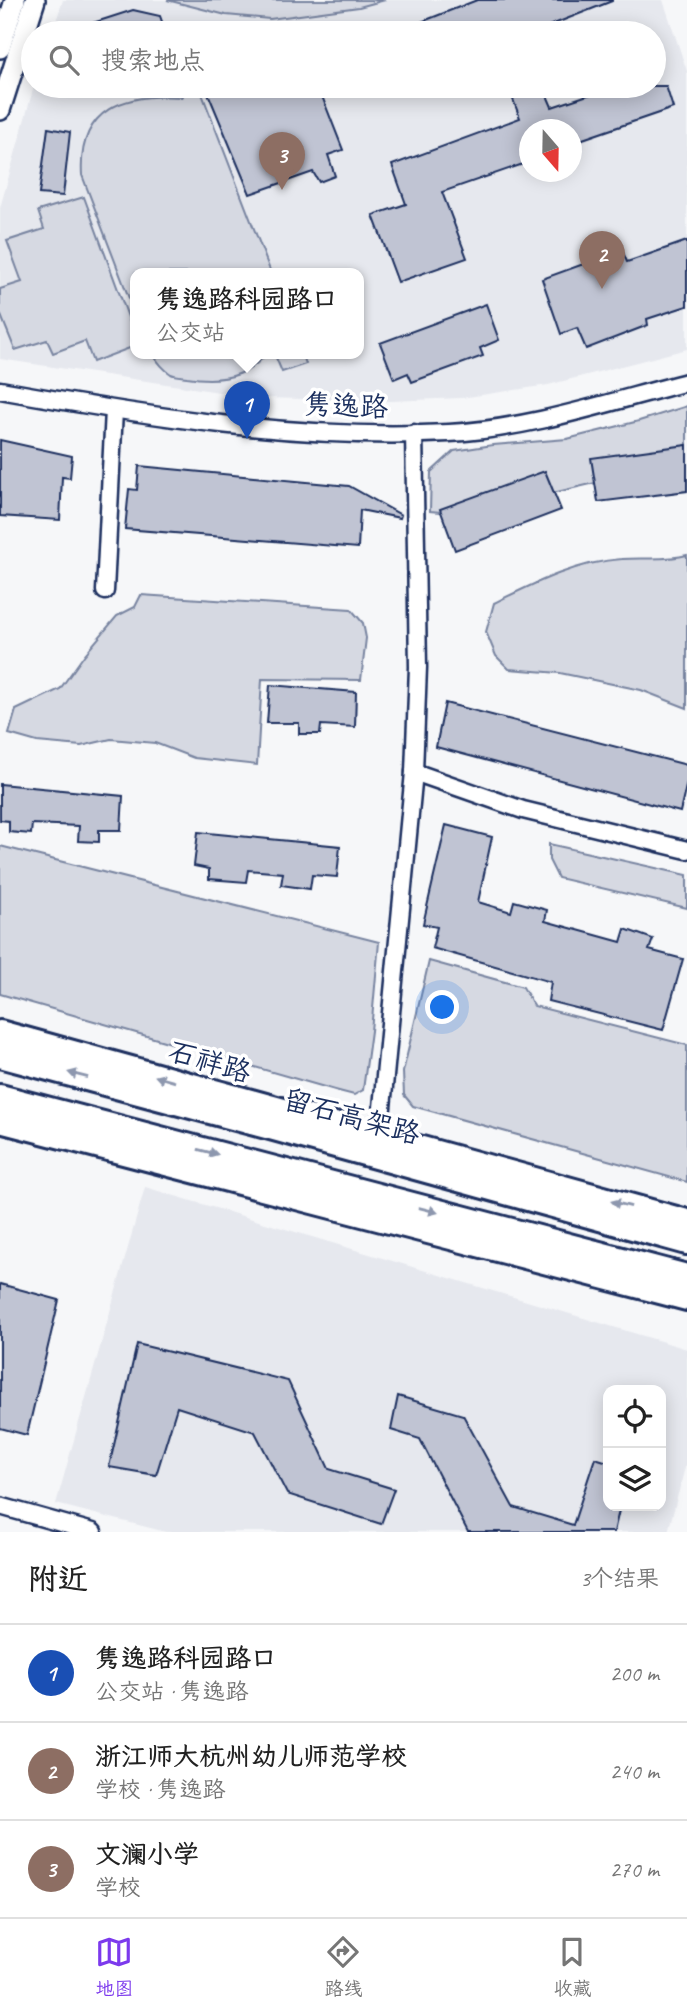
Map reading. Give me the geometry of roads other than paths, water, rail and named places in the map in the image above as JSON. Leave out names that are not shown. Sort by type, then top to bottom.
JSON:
[{"type":"highway","name":"留石高架路","points":[[0,1055],[274,1127],[687,1241]]},
{"type":"highway","points":[[0,1098],[687,1278]]},
{"type":"highway","points":[[0,1120],[687,1297]]},
{"type":"main road","name":"石祥路","points":[[0,1033],[687,1222]]},
{"type":"main road","points":[[0,1120],[687,1307]]},
{"type":"street","points":[[0,48],[15,0]]},
{"type":"street","points":[[28,21],[34,0]]},
{"type":"street","points":[[0,110],[21,42]]},
{"type":"street","name":"隽逸路","points":[[0,390],[114,410],[315,432],[450,433],[516,425],[687,382]]},
{"type":"street","points":[[105,591],[114,410]]},
{"type":"street","points":[[379,1139],[414,772],[418,667],[414,433]]},
{"type":"street","points":[[414,772],[523,810],[687,850]]},
{"type":"street","points":[[0,1506],[93,1532]]},
{"type":"place","name":"文澜小学","points":[[282,190]]},
{"type":"place","name":"浙江师大杭州幼儿师范学校","points":[[602,289]]},
{"type":"place","name":"隽逸路科园路口","points":[[247,439]]}]
